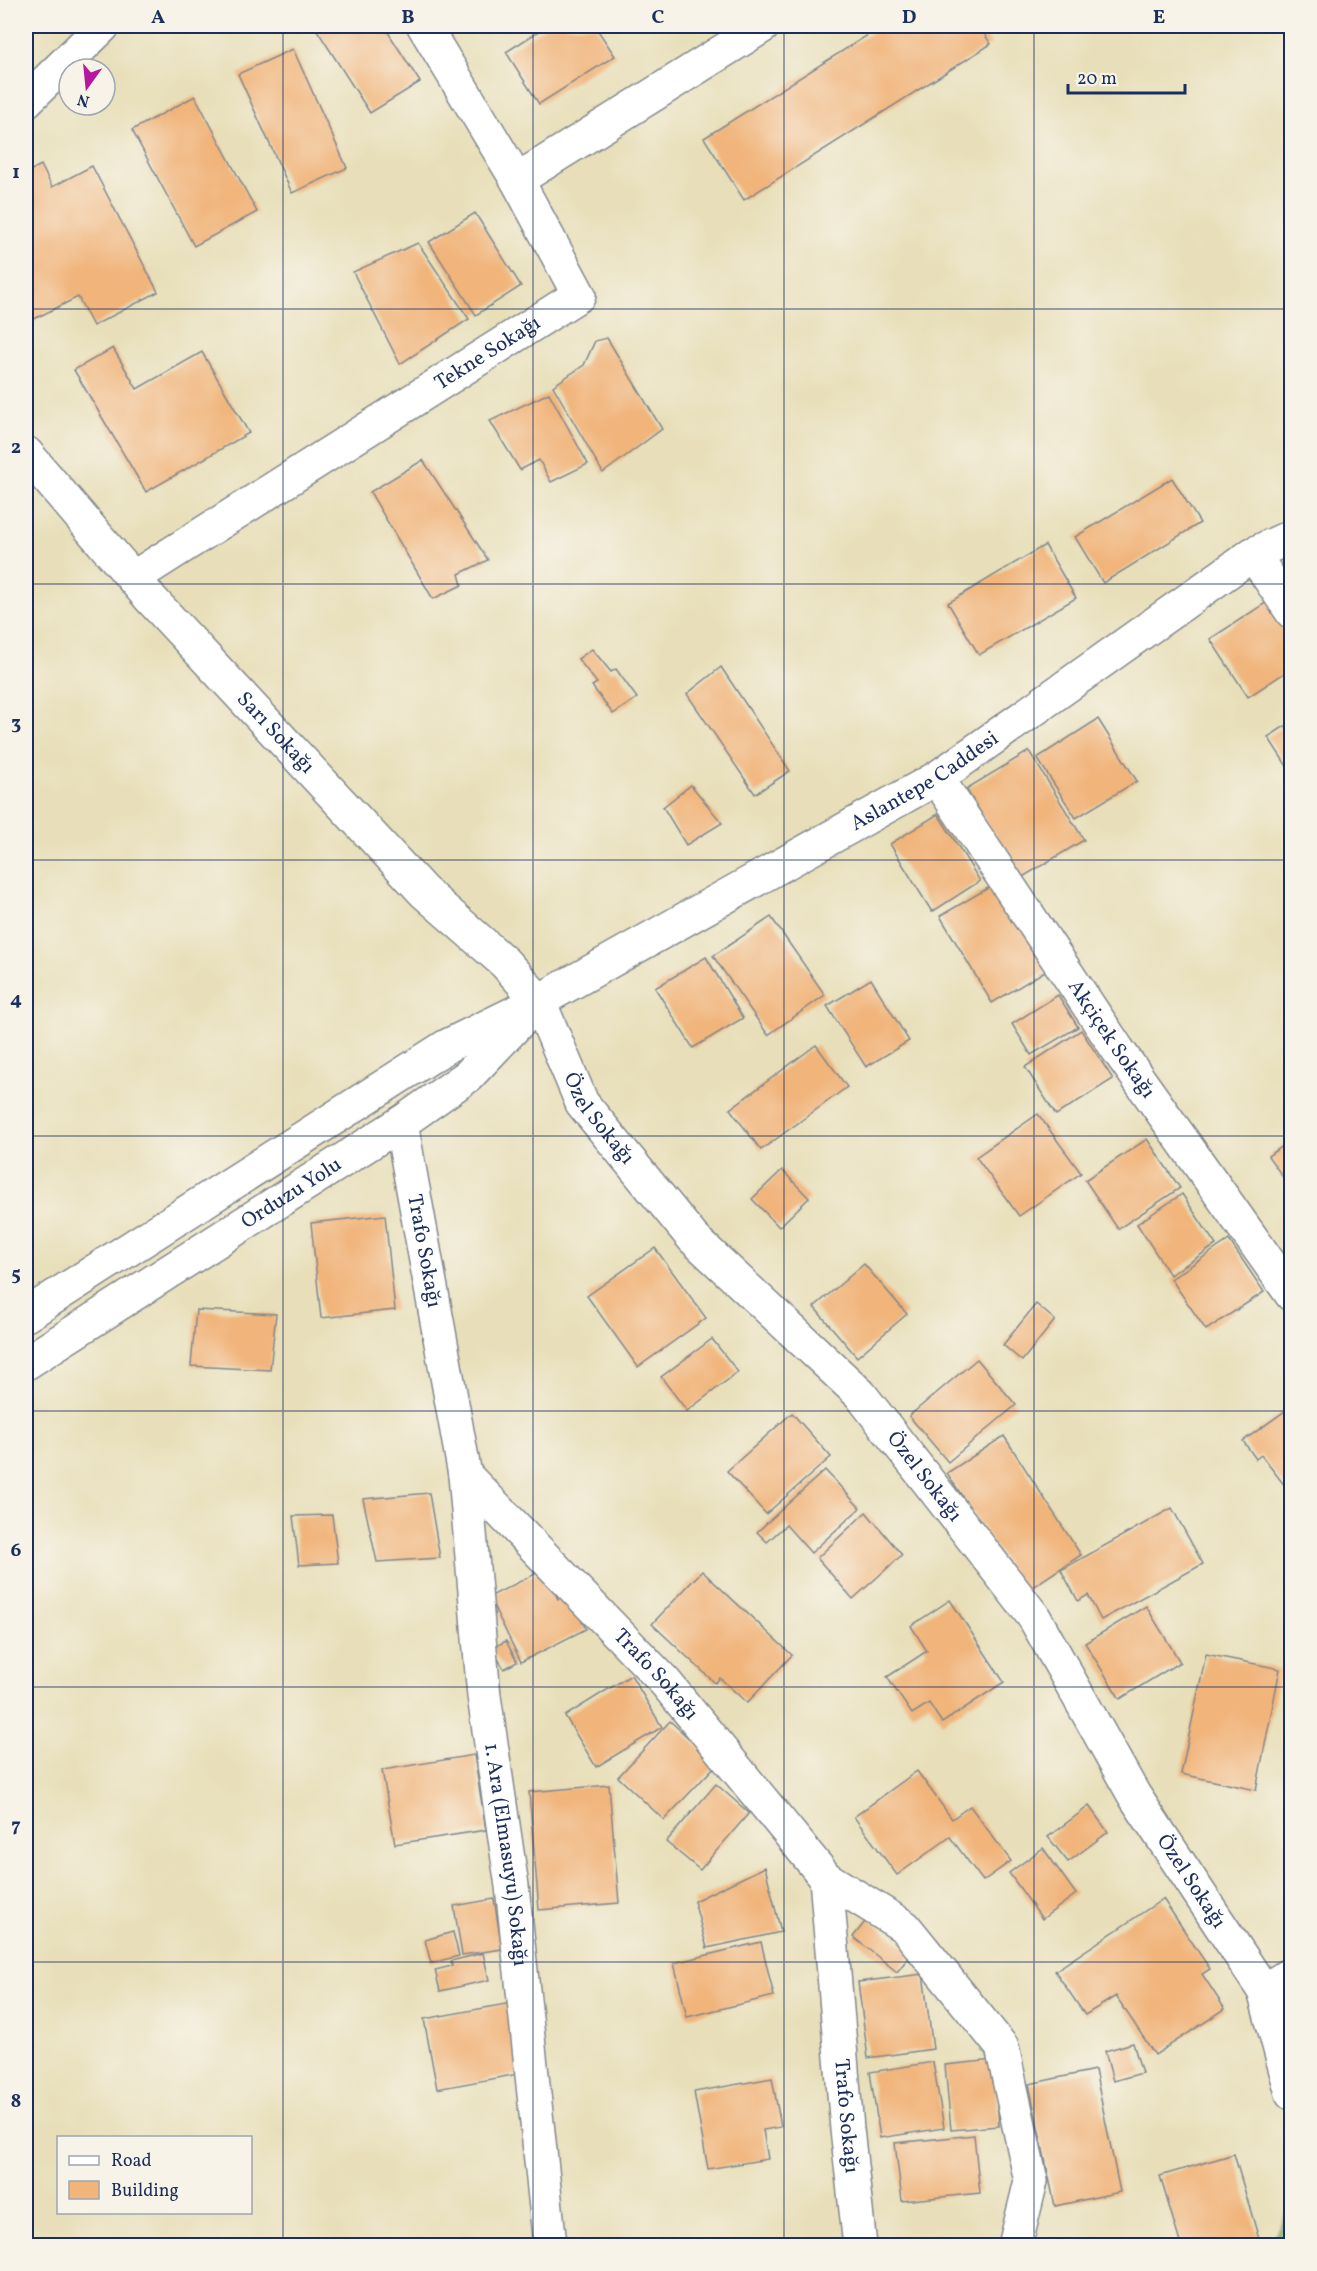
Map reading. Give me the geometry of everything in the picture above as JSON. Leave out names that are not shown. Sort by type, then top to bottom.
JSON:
[{"type":"street","points":[[26,101],[103,26]]},
{"type":"street","name":"Tekne Sokağı","points":[[133,578],[579,295],[517,180],[424,26]]},
{"type":"street","points":[[517,180],[764,26]]},
{"type":"street","name":"Sarı Sokağı","points":[[26,453],[133,578],[424,892],[506,963],[539,1001]]},
{"type":"street","name":"Aslantepe Caddesi","points":[[539,1001],[937,778],[1253,554],[1292,536]]},
{"type":"street","points":[[1253,554],[1292,612]]},
{"type":"street","name":"Akçiçek Sokağı","points":[[937,778],[1118,1050],[1292,1295]]},
{"type":"street","points":[[26,1315],[447,1046],[539,1001]]},
{"type":"street","name":"Orduzu Yolu","points":[[26,1363],[401,1123],[468,1076],[539,1001]]},
{"type":"street","name":"Özel Sokağı","points":[[539,1001],[582,1103],[693,1238],[860,1394],[1034,1617],[1134,1795],[1264,1991],[1292,2093]]},
{"type":"street","name":"Trafo Sokağı","points":[[401,1123],[465,1475],[665,1682],[826,1878],[847,2129],[860,2246]]},
{"type":"street","name":"1. Ara (Elmasuyu) Sokağı","points":[[465,1475],[484,1696],[512,1886],[549,2236]]},
{"type":"street","points":[[468,1518],[511,1522]]},
{"type":"street","points":[[826,1878],[905,1927],[1002,2047],[1031,2181],[1015,2246]]},
{"type":"street","points":[[1264,1991],[1292,1973]]},
{"type":"green space","points":[[1291,2207],[1291,2245],[1269,2245]]},
{"type":"building","points":[[384,26],[420,82],[370,113],[315,27]]},
{"type":"building","points":[[547,26],[595,26],[615,56],[539,104],[506,52]]},
{"type":"building","points":[[882,26],[979,26],[991,44],[744,200],[704,138]]},
{"type":"building","points":[[293,49],[347,168],[292,193],[238,74]]},
{"type":"building","points":[[195,96],[257,212],[194,246],[132,130]]},
{"type":"building","points":[[41,165],[52,187],[92,166],[158,292],[93,326],[78,297],[26,323],[26,173]]},
{"type":"building","points":[[475,213],[521,286],[476,315],[429,242]]},
{"type":"building","points":[[418,243],[469,319],[400,364],[353,272]]},
{"type":"building","points":[[607,338],[662,429],[603,473],[553,386],[584,365],[595,341]]},
{"type":"building","points":[[113,348],[137,389],[202,352],[249,433],[146,492],[74,370]]},
{"type":"building","points":[[549,393],[588,464],[551,482],[539,460],[520,470],[490,421]]},
{"type":"building","points":[[423,460],[488,560],[459,574],[462,585],[433,599],[370,492]]},
{"type":"building","points":[[1172,478],[1200,523],[1103,583],[1075,537]]},
{"type":"building","points":[[1045,545],[1076,598],[979,655],[948,603]]},
{"type":"building","points":[[1270,600],[1292,633],[1292,668],[1248,697],[1210,639]]},
{"type":"building","points":[[592,649],[611,672],[616,669],[637,698],[613,714],[592,686],[597,683],[578,659]]},
{"type":"building","points":[[721,667],[790,771],[755,794],[687,694]]},
{"type":"building","points":[[1098,719],[1137,781],[1076,818],[1037,758]]},
{"type":"building","points":[[1285,726],[1292,736],[1292,774],[1268,737]]},
{"type":"building","points":[[1029,751],[1084,840],[1021,878],[966,789]]},
{"type":"building","points":[[691,785],[722,823],[686,845],[663,807]]},
{"type":"building","points":[[938,814],[980,881],[932,912],[890,844]]},
{"type":"building","points":[[1000,881],[1052,967],[992,1003],[940,916]]},
{"type":"building","points":[[771,917],[825,995],[768,1035],[713,956]]},
{"type":"building","points":[[706,957],[743,1018],[693,1048],[655,988]]},
{"type":"building","points":[[871,979],[909,1041],[866,1067],[827,1006]]},
{"type":"building","points":[[1058,995],[1078,1027],[1031,1055],[1012,1024]]},
{"type":"building","points":[[1081,1030],[1113,1079],[1056,1115],[1025,1067]]},
{"type":"building","points":[[816,1045],[847,1087],[761,1150],[730,1109]]},
{"type":"building","points":[[1038,1114],[1081,1173],[1019,1216],[976,1157]]},
{"type":"building","points":[[1147,1139],[1180,1188],[1118,1229],[1085,1180]]},
{"type":"building","points":[[1292,1140],[1292,1190],[1268,1156]]},
{"type":"building","points":[[782,1170],[809,1198],[779,1227],[752,1199]]},
{"type":"building","points":[[1182,1194],[1216,1245],[1170,1275],[1137,1224]]},
{"type":"building","points":[[385,1215],[395,1310],[321,1318],[311,1223]]},
{"type":"building","points":[[1229,1240],[1264,1292],[1206,1330],[1171,1279]]},
{"type":"building","points":[[655,1248],[706,1318],[638,1367],[587,1296]]},
{"type":"building","points":[[864,1264],[907,1314],[857,1357],[814,1307]]},
{"type":"building","points":[[1036,1304],[1055,1320],[1022,1361],[1003,1345]]},
{"type":"building","points":[[196,1310],[276,1314],[270,1370],[191,1366]]},
{"type":"building","points":[[712,1339],[738,1372],[687,1411],[661,1377]]},
{"type":"building","points":[[977,1359],[1016,1405],[948,1462],[909,1416]]},
{"type":"building","points":[[1292,1406],[1292,1495],[1261,1455],[1256,1459],[1243,1441]]},
{"type":"building","points":[[792,1413],[831,1457],[766,1514],[727,1471]]},
{"type":"building","points":[[1004,1436],[1081,1555],[1025,1592],[947,1473]]},
{"type":"building","points":[[825,1470],[860,1508],[811,1553],[786,1525],[767,1542],[757,1532]]},
{"type":"building","points":[[429,1493],[440,1558],[377,1562],[363,1499]]},
{"type":"building","points":[[1172,1508],[1203,1564],[1101,1620],[1088,1595],[1078,1601],[1061,1570]]},
{"type":"building","points":[[866,1512],[902,1555],[853,1599],[817,1558]]},
{"type":"building","points":[[332,1515],[338,1563],[299,1565],[293,1516]]},
{"type":"building","points":[[543,1570],[558,1599],[568,1594],[586,1629],[521,1662],[489,1597]]},
{"type":"building","points":[[702,1571],[792,1655],[747,1703],[720,1678],[715,1683],[652,1624]]},
{"type":"building","points":[[950,1600],[1004,1682],[942,1723],[929,1703],[912,1714],[887,1677],[927,1651],[911,1626]]},
{"type":"building","points":[[1146,1606],[1180,1662],[1120,1699],[1085,1643]]},
{"type":"building","points":[[506,1641],[517,1662],[504,1669],[492,1648]]},
{"type":"building","points":[[1206,1654],[1280,1669],[1256,1790],[1181,1774]]},
{"type":"building","points":[[631,1675],[662,1727],[596,1767],[565,1716]]},
{"type":"building","points":[[670,1721],[717,1764],[664,1820],[618,1777]]},
{"type":"building","points":[[474,1755],[486,1830],[395,1844],[382,1770]]},
{"type":"building","points":[[917,1771],[952,1819],[970,1806],[1011,1861],[983,1881],[950,1837],[897,1875],[854,1817]]},
{"type":"building","points":[[716,1784],[749,1813],[700,1870],[666,1842]]},
{"type":"building","points":[[609,1785],[619,1903],[539,1910],[529,1792]]},
{"type":"building","points":[[1089,1806],[1108,1832],[1068,1862],[1048,1837]]},
{"type":"building","points":[[1043,1848],[1076,1894],[1042,1919],[1009,1873]]},
{"type":"building","points":[[765,1867],[781,1932],[707,1948],[694,1901]]},
{"type":"building","points":[[494,1899],[502,1949],[462,1955],[454,1906]]},
{"type":"building","points":[[1163,1899],[1210,1969],[1202,1974],[1225,2009],[1155,2055],[1116,1996],[1085,2015],[1055,1971]]},
{"type":"building","points":[[868,1918],[912,1953],[897,1972],[853,1937]]},
{"type":"building","points":[[453,1932],[459,1956],[431,1963],[425,1940]]},
{"type":"building","points":[[761,1942],[774,1996],[687,2017],[674,1963]]},
{"type":"building","points":[[483,1953],[489,1980],[440,1991],[435,1970],[452,1966],[451,1961]]},
{"type":"building","points":[[923,1974],[933,2049],[868,2058],[858,1982]]},
{"type":"building","points":[[511,2003],[524,2073],[437,2089],[424,2019]]},
{"type":"building","points":[[1133,2043],[1142,2073],[1113,2081],[1105,2051]]},
{"type":"building","points":[[994,2060],[999,2126],[951,2130],[945,2065]]},
{"type":"building","points":[[933,2062],[944,2128],[880,2138],[870,2072]]},
{"type":"building","points":[[1095,2070],[1120,2192],[1055,2206],[1029,2084]]},
{"type":"building","points":[[772,2078],[781,2127],[763,2130],[768,2159],[708,2169],[694,2092]]},
{"type":"building","points":[[974,2135],[980,2193],[902,2201],[895,2143]]},
{"type":"building","points":[[1234,2154],[1261,2246],[1181,2246],[1160,2176]]}]
